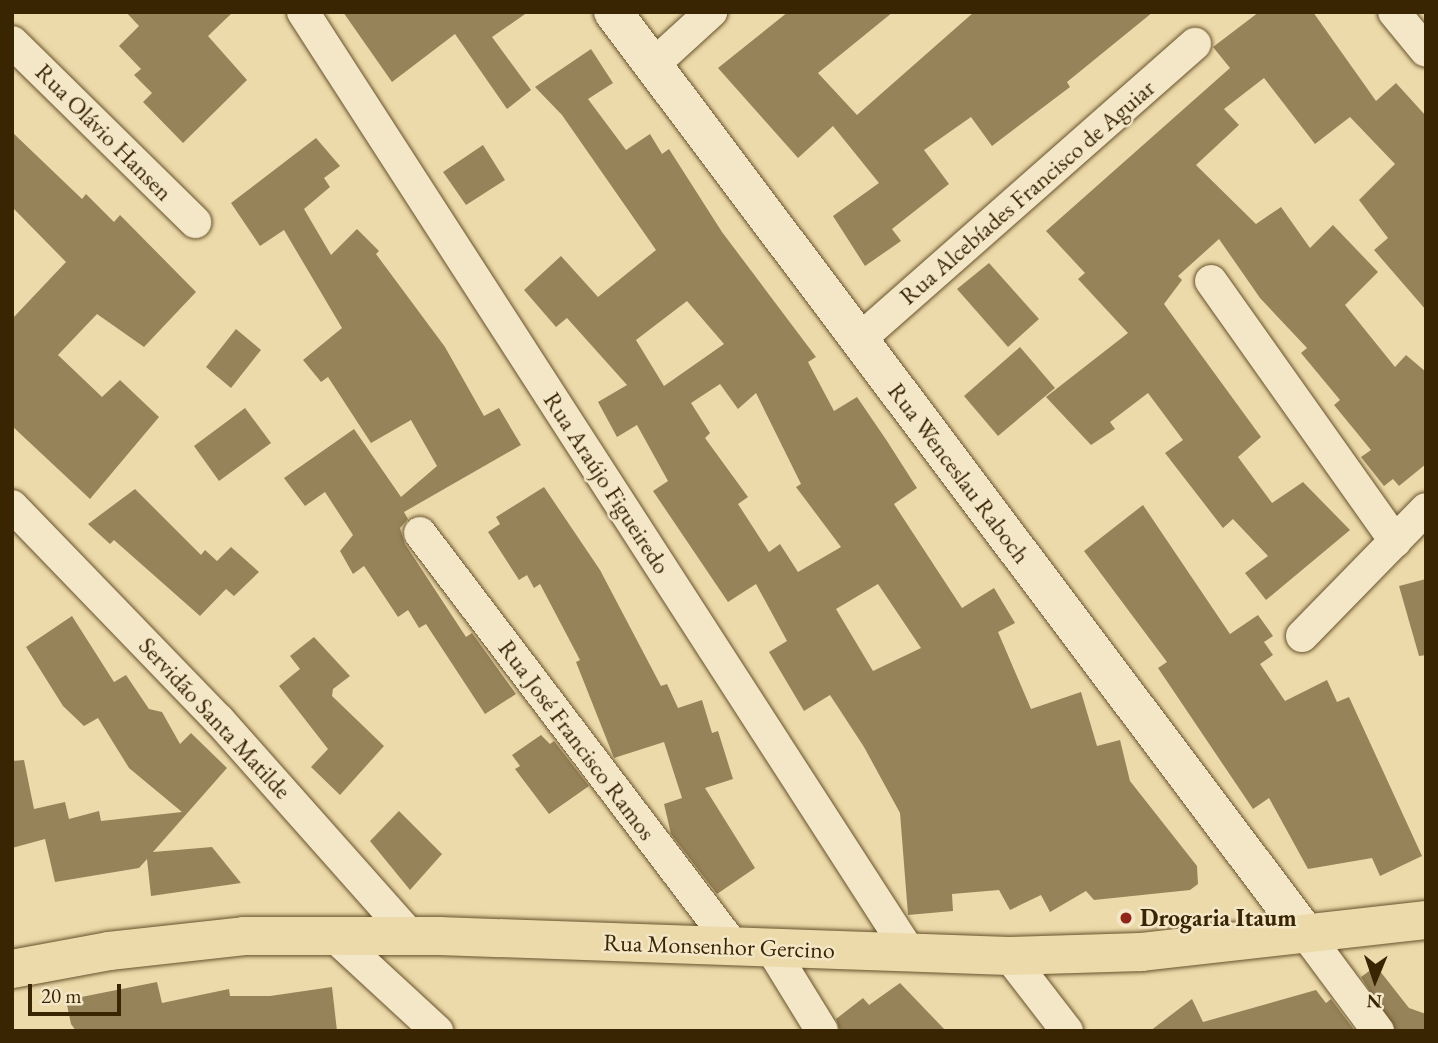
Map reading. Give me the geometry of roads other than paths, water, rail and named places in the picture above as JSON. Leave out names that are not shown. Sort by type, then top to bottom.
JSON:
[{"type":"main road","name":"Rua Monsenhor Gercino","points":[[12,969],[190,939],[411,936],[1009,956],[1141,952],[1426,920]]},
{"type":"street","name":"Rua Araújo Figueiredo","points":[[303,12],[910,953]]},
{"type":"street","name":"Rua Wenceslau Raboch","points":[[614,12],[1306,934]]},
{"type":"street","points":[[653,65],[711,12]]},
{"type":"street","points":[[1394,12],[1426,51]]},
{"type":"street","name":"Rua Olávio Hansen","points":[[12,41],[195,222]]},
{"type":"street","name":"Rua Alcebíades Francisco de Aguiar","points":[[859,340],[1195,44]]},
{"type":"street","points":[[1211,281],[1395,541]]},
{"type":"street","name":"Servidão Santa Matilde","points":[[12,506],[219,720],[411,936]]},
{"type":"street","points":[[1302,636],[1426,509]]},
{"type":"street","name":"Rua José Francisco Ramos","points":[[420,533],[822,1031]]},
{"type":"street","points":[[1306,934],[1378,1031]]},
{"type":"street","points":[[333,935],[437,1031]]},
{"type":"street","points":[[1009,956],[1067,1031]]},
{"type":"place","name":"Drogaria Itaum","points":[[1126,918]]}]
